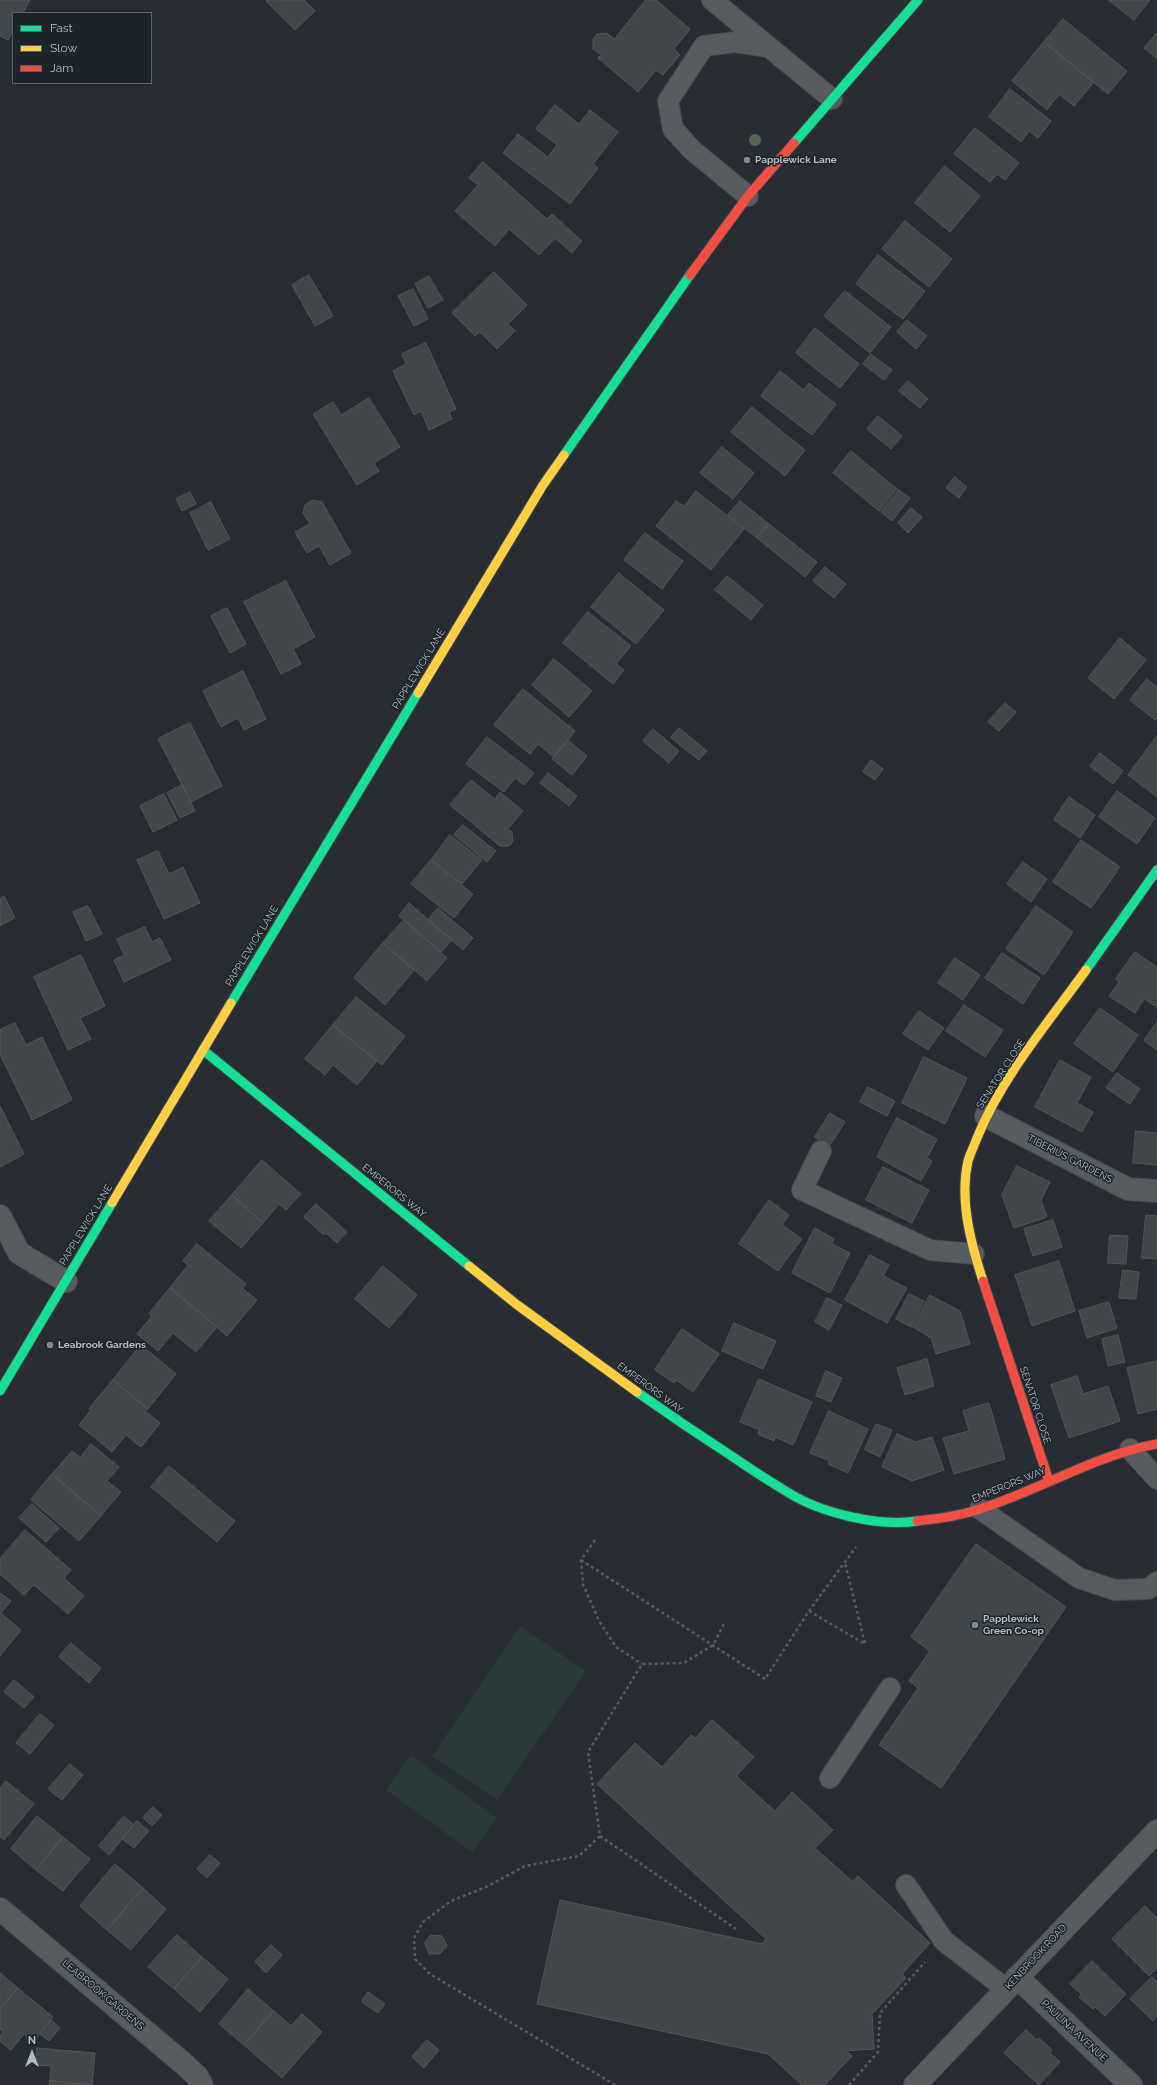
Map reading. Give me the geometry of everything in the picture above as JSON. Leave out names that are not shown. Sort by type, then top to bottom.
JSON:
[{"type":"street","name":"PAPPLEWICK LANE","points":[[0,1391],[543,485],[669,303],[748,196],[918,0]]},
{"type":"street","name":"SENATOR CLOSE","points":[[1049,1481],[974,1254],[965,1208],[968,1161],[986,1116],[1019,1063],[1157,870]]},
{"type":"street","name":"EMPERORS WAY","points":[[203,1050],[516,1304],[676,1420],[790,1494],[839,1514],[876,1521],[906,1523],[949,1517],[980,1509],[1130,1449],[1157,1444]]},
{"type":"street","name":"TIBERIUS GARDENS","points":[[986,1116],[1128,1189],[1157,1191]]},
{"type":"street","points":[[0,1216],[19,1253],[66,1281]]},
{"type":"street","name":"KENBROOK ROAD","points":[[915,2085],[1157,1831]]},
{"type":"street","name":"LEABROOK GARDENS","points":[[0,1908],[184,2064],[197,2076],[202,2085]]},
{"type":"street","name":"PAULINA AVENUE","points":[[1011,1983],[1131,2085]]},
{"type":"lane","points":[[712,0],[768,48],[832,99]]},
{"type":"lane","points":[[748,196],[692,150],[673,129],[668,101],[704,46],[735,42],[768,48]]},
{"type":"lane","points":[[821,1151],[802,1190],[930,1250],[974,1254]]},
{"type":"lane","points":[[1130,1449],[1157,1479]]},
{"type":"lane","points":[[980,1509],[1079,1578],[1115,1590],[1148,1589],[1157,1582]]},
{"type":"lane","points":[[830,1778],[890,1688]]},
{"type":"lane","points":[[906,1885],[944,1941],[1011,1983]]},
{"type":"path","points":[[595,1540],[581,1560],[583,1584],[599,1621],[616,1646],[642,1664],[684,1662],[713,1645],[724,1624]]},
{"type":"path","points":[[581,1560],[765,1678],[809,1611],[847,1560]]},
{"type":"path","points":[[809,1611],[865,1644],[845,1563]]},
{"type":"path","points":[[642,1664],[588,1752],[600,1836],[736,1929]]},
{"type":"path","points":[[600,1836],[579,1856],[525,1866],[486,1887],[451,1901],[423,1922],[414,1938],[414,1952],[415,1959],[430,1974],[615,2085]]},
{"type":"path","points":[[849,2085],[878,2052],[880,2013],[944,1941]]},
{"type":"shaded area","points":[[520,1626],[586,1671],[497,1800],[432,1756]]},
{"type":"shaded area","points":[[411,1755],[497,1818],[472,1852],[386,1790]]},
{"type":"building","points":[[0,0],[30,0],[24,12],[12,12],[12,33],[8,40],[0,36]]},
{"type":"building","points":[[304,0],[315,11],[295,30],[266,1]]},
{"type":"building","points":[[646,0],[656,0],[690,29],[674,49],[680,55],[663,75],[656,70],[638,92],[598,58],[601,55],[593,49],[593,39],[597,34],[607,33],[614,39]]},
{"type":"building","points":[[1109,0],[1150,0],[1134,20]]},
{"type":"building","points":[[1063,19],[1127,71],[1108,94],[1044,42]]},
{"type":"building","points":[[1157,33],[1157,59],[1144,48]]},
{"type":"building","points":[[1044,42],[1094,82],[1074,106],[1059,94],[1047,110],[1012,81]]},
{"type":"building","points":[[1010,89],[1051,121],[1038,138],[1029,131],[1021,142],[989,117]]},
{"type":"building","points":[[555,105],[579,124],[590,110],[618,132],[593,164],[598,168],[570,204],[503,153],[518,134],[548,157],[557,145],[536,129]]},
{"type":"building","points":[[975,128],[1019,163],[1005,180],[997,174],[990,182],[954,154]]},
{"type":"building","points":[[483,162],[547,219],[552,214],[582,241],[572,253],[555,238],[539,255],[509,229],[495,246],[455,211],[478,185],[469,178]]},
{"type":"building","points":[[945,166],[980,196],[950,232],[915,203]]},
{"type":"building","points":[[905,221],[952,259],[929,287],[882,249]]},
{"type":"building","points":[[878,255],[925,291],[903,319],[856,284]]},
{"type":"building","points":[[494,272],[527,305],[508,324],[515,331],[497,349],[480,332],[475,336],[452,313]]},
{"type":"building","points":[[309,275],[333,316],[315,326],[292,285]]},
{"type":"building","points":[[429,276],[443,300],[428,308],[415,284]]},
{"type":"building","points":[[413,289],[428,319],[414,326],[398,296]]},
{"type":"building","points":[[845,291],[891,327],[870,353],[824,316]]},
{"type":"building","points":[[907,320],[927,336],[916,349],[897,332]]},
{"type":"building","points":[[815,328],[859,364],[840,388],[796,353]]},
{"type":"building","points":[[426,343],[456,409],[449,412],[452,419],[429,430],[421,411],[414,415],[393,371],[406,364],[402,354]]},
{"type":"building","points":[[871,354],[892,370],[884,380],[863,364]]},
{"type":"building","points":[[780,371],[804,390],[809,383],[836,404],[812,435],[761,396]]},
{"type":"building","points":[[908,381],[928,399],[920,408],[899,391]]},
{"type":"building","points":[[369,398],[400,447],[374,463],[379,471],[357,485],[313,414],[333,402],[341,415]]},
{"type":"building","points":[[752,407],[805,450],[785,476],[731,432]]},
{"type":"building","points":[[878,416],[902,436],[891,449],[867,429]]},
{"type":"building","points":[[722,447],[754,473],[733,499],[700,473]]},
{"type":"building","points":[[851,451],[897,489],[879,511],[833,473]]},
{"type":"building","points":[[955,477],[967,487],[959,498],[946,488]]},
{"type":"building","points":[[899,490],[910,498],[892,521],[881,512]]},
{"type":"building","points":[[696,491],[744,529],[711,570],[656,526],[676,501],[684,506]]},
{"type":"building","points":[[190,492],[196,504],[182,511],[176,499]]},
{"type":"building","points":[[313,500],[322,502],[351,553],[330,565],[319,546],[307,553],[295,532],[310,524],[303,513],[305,505]]},
{"type":"building","points":[[740,501],[769,524],[757,538],[728,515]]},
{"type":"building","points":[[211,502],[230,539],[208,550],[190,513]]},
{"type":"building","points":[[911,508],[922,517],[908,533],[898,523]]},
{"type":"building","points":[[769,524],[817,562],[805,577],[757,538]]},
{"type":"building","points":[[645,533],[683,561],[662,589],[624,560]]},
{"type":"building","points":[[825,567],[846,584],[834,598],[813,581]]},
{"type":"building","points":[[619,573],[664,610],[636,644],[591,607]]},
{"type":"building","points":[[727,576],[763,605],[751,620],[715,590]]},
{"type":"building","points":[[286,581],[315,637],[293,649],[301,664],[281,674],[244,602]]},
{"type":"building","points":[[227,608],[246,644],[230,653],[211,616]]},
{"type":"building","points":[[588,612],[631,646],[616,664],[624,670],[613,684],[563,643]]},
{"type":"building","points":[[1120,638],[1146,660],[1114,699],[1088,678]]},
{"type":"building","points":[[554,659],[592,691],[569,717],[532,685]]},
{"type":"building","points":[[243,671],[266,719],[244,730],[238,718],[221,727],[203,691]]},
{"type":"building","points":[[1147,679],[1157,687],[1157,718],[1155,720],[1130,700]]},
{"type":"building","points":[[523,689],[575,731],[554,757],[538,744],[530,754],[494,725]]},
{"type":"building","points":[[1005,703],[1016,712],[999,731],[988,722]]},
{"type":"building","points":[[190,723],[222,786],[191,802],[158,739]]},
{"type":"building","points":[[679,728],[707,751],[699,760],[671,738]]},
{"type":"building","points":[[653,729],[679,751],[669,763],[643,741]]},
{"type":"building","points":[[1157,736],[1157,797],[1128,775]]},
{"type":"building","points":[[487,737],[534,773],[524,785],[515,778],[504,792],[466,764]]},
{"type":"building","points":[[568,740],[587,756],[572,775],[552,759]]},
{"type":"building","points":[[1100,753],[1123,771],[1113,784],[1090,766]]},
{"type":"building","points":[[871,760],[883,769],[875,780],[863,772]]},
{"type":"building","points":[[548,773],[577,796],[569,806],[540,783]]},
{"type":"building","points":[[471,780],[495,799],[500,792],[523,811],[508,829],[512,832],[513,841],[509,846],[500,846],[450,805]]},
{"type":"building","points":[[182,785],[195,811],[180,818],[167,793]]},
{"type":"building","points":[[1117,791],[1155,818],[1137,844],[1099,817]]},
{"type":"building","points":[[164,794],[177,820],[153,832],[140,806]]},
{"type":"building","points":[[1069,797],[1095,815],[1080,838],[1054,820]]},
{"type":"building","points":[[463,825],[496,851],[487,862],[454,835]]},
{"type":"building","points":[[450,835],[482,860],[462,884],[431,860]]},
{"type":"building","points":[[1081,840],[1120,867],[1091,908],[1053,882]]},
{"type":"building","points":[[158,851],[169,874],[183,867],[200,903],[164,919],[137,860]]},
{"type":"building","points":[[431,860],[473,894],[454,918],[411,884]]},
{"type":"building","points":[[1023,862],[1047,879],[1031,902],[1007,884]]},
{"type":"building","points":[[4,896],[15,918],[0,926],[0,899]]},
{"type":"building","points":[[409,903],[452,940],[441,952],[399,916]]},
{"type":"building","points":[[88,906],[102,934],[86,941],[73,912]]},
{"type":"building","points":[[1036,906],[1073,932],[1044,975],[1006,949]]},
{"type":"building","points":[[438,908],[473,938],[463,950],[428,920]]},
{"type":"building","points":[[404,920],[447,958],[427,981],[383,943]]},
{"type":"building","points":[[145,927],[152,942],[160,938],[171,960],[124,982],[114,960],[124,955],[117,939]]},
{"type":"building","points":[[383,943],[414,970],[385,1005],[354,978]]},
{"type":"building","points":[[1135,952],[1157,967],[1157,1007],[1144,999],[1135,1013],[1109,996],[1119,982],[1116,979]]},
{"type":"building","points":[[1002,953],[1040,978],[1023,1004],[985,978]]},
{"type":"building","points":[[81,955],[105,1006],[80,1018],[91,1039],[68,1050],[34,977]]},
{"type":"building","points":[[955,958],[980,975],[963,1000],[938,983]]},
{"type":"building","points":[[356,997],[405,1036],[382,1065],[333,1025]]},
{"type":"building","points":[[964,1005],[1003,1030],[985,1057],[946,1031]]},
{"type":"building","points":[[1100,1008],[1138,1035],[1113,1072],[1074,1044]]},
{"type":"building","points":[[919,1011],[944,1028],[928,1050],[903,1034]]},
{"type":"building","points":[[1157,1022],[1157,1050],[1144,1041]]},
{"type":"building","points":[[15,1023],[26,1045],[42,1037],[72,1100],[32,1120],[0,1054],[0,1030]]},
{"type":"building","points":[[333,1025],[377,1061],[357,1085],[333,1065],[325,1075],[305,1059]]},
{"type":"building","points":[[924,1057],[967,1078],[945,1124],[902,1103]]},
{"type":"building","points":[[1060,1060],[1091,1077],[1077,1103],[1093,1112],[1082,1132],[1035,1107]]},
{"type":"building","points":[[1117,1073],[1140,1089],[1130,1104],[1106,1088]]},
{"type":"building","points":[[868,1087],[895,1101],[887,1116],[860,1102]]},
{"type":"building","points":[[0,1106],[24,1154],[0,1167]]},
{"type":"building","points":[[830,1113],[845,1122],[829,1147],[815,1137]]},
{"type":"building","points":[[897,1118],[937,1139],[927,1158],[932,1161],[921,1181],[877,1157]]},
{"type":"building","points":[[1136,1131],[1157,1133],[1157,1165],[1133,1163]]},
{"type":"building","points":[[262,1160],[301,1194],[286,1210],[279,1204],[263,1223],[232,1195]]},
{"type":"building","points":[[1017,1166],[1050,1182],[1041,1200],[1047,1217],[1014,1228],[1002,1195]]},
{"type":"building","points":[[883,1167],[929,1190],[912,1223],[866,1200]]},
{"type":"building","points":[[232,1195],[263,1223],[241,1248],[209,1221]]},
{"type":"building","points":[[769,1200],[789,1215],[782,1225],[802,1239],[778,1271],[739,1244]]},
{"type":"building","points":[[316,1204],[347,1232],[337,1243],[326,1233],[324,1235],[304,1217]]},
{"type":"building","points":[[1146,1215],[1157,1216],[1157,1259],[1142,1258]]},
{"type":"building","points":[[1053,1220],[1062,1247],[1033,1256],[1024,1229]]},
{"type":"building","points":[[815,1228],[834,1239],[832,1244],[850,1253],[830,1293],[792,1273]]},
{"type":"building","points":[[1110,1235],[1128,1236],[1126,1264],[1108,1263]]},
{"type":"building","points":[[197,1244],[246,1284],[242,1288],[257,1300],[227,1336],[170,1288],[188,1265],[183,1261]]},
{"type":"building","points":[[870,1255],[889,1265],[883,1276],[907,1288],[887,1323],[845,1300]]},
{"type":"building","points":[[1059,1261],[1075,1311],[1032,1326],[1015,1275]]},
{"type":"building","points":[[383,1266],[417,1295],[389,1328],[355,1299]]},
{"type":"building","points":[[1123,1270],[1139,1272],[1136,1299],[1119,1298]]},
{"type":"building","points":[[170,1288],[217,1327],[196,1352],[173,1333],[158,1351],[137,1334],[152,1316],[149,1314]]},
{"type":"building","points":[[909,1294],[924,1301],[911,1327],[896,1319]]},
{"type":"building","points":[[930,1295],[960,1311],[970,1344],[936,1354],[931,1338],[913,1327]]},
{"type":"building","points":[[827,1298],[842,1305],[829,1330],[815,1322]]},
{"type":"building","points":[[1109,1302],[1117,1328],[1087,1338],[1079,1311]]},
{"type":"building","points":[[734,1323],[776,1341],[763,1369],[722,1351]]},
{"type":"building","points":[[682,1329],[719,1354],[693,1392],[676,1380],[674,1383],[655,1370]]},
{"type":"building","points":[[1118,1335],[1125,1362],[1108,1366],[1102,1339]]},
{"type":"building","points":[[141,1345],[176,1374],[148,1409],[113,1380]]},
{"type":"building","points":[[927,1359],[934,1386],[905,1395],[897,1368]]},
{"type":"building","points":[[1157,1361],[1157,1409],[1138,1414],[1127,1368]]},
{"type":"building","points":[[826,1371],[842,1378],[831,1402],[816,1396]]},
{"type":"building","points":[[1077,1376],[1083,1394],[1108,1386],[1120,1421],[1069,1438],[1051,1385]]},
{"type":"building","points":[[759,1379],[812,1402],[793,1445],[775,1437],[774,1441],[758,1434],[760,1430],[740,1422]]},
{"type":"building","points":[[113,1380],[148,1409],[145,1411],[160,1423],[141,1447],[126,1435],[112,1452],[79,1425],[91,1410],[89,1409]]},
{"type":"building","points":[[989,1403],[1005,1459],[954,1474],[943,1438],[969,1431],[963,1411]]},
{"type":"building","points":[[829,1411],[868,1429],[848,1473],[828,1464],[830,1461],[810,1453]]},
{"type":"building","points":[[876,1424],[892,1430],[880,1457],[865,1450]]},
{"type":"building","points":[[897,1434],[916,1442],[932,1437],[944,1470],[912,1481],[882,1467]]},
{"type":"building","points":[[91,1444],[119,1467],[107,1481],[121,1492],[101,1516],[52,1474],[72,1451],[80,1457]]},
{"type":"building","points":[[169,1466],[235,1521],[217,1542],[151,1487]]},
{"type":"building","points":[[52,1474],[101,1516],[79,1541],[31,1500]]},
{"type":"building","points":[[32,1504],[59,1528],[46,1542],[19,1518]]},
{"type":"building","points":[[25,1530],[71,1570],[64,1578],[84,1596],[68,1614],[34,1585],[24,1595],[0,1574],[0,1559]]},
{"type":"building","points":[[976,1544],[1066,1607],[941,1788],[879,1745],[918,1688],[909,1681],[930,1651],[911,1637]]},
{"type":"building","points":[[0,1593],[11,1601],[1,1613],[21,1630],[0,1656]]},
{"type":"building","points":[[71,1643],[101,1668],[89,1683],[59,1657]]},
{"type":"building","points":[[14,1680],[34,1697],[24,1708],[4,1692]]},
{"type":"building","points":[[40,1714],[54,1725],[30,1754],[16,1743]]},
{"type":"building","points":[[712,1720],[754,1757],[736,1776],[775,1811],[792,1792],[833,1830],[815,1848],[853,1882],[858,1876],[930,1943],[902,1974],[906,1978],[872,2014],[874,2049],[846,2051],[852,2056],[825,2085],[802,2085],[768,2054],[537,2004],[560,1900],[762,1944],[766,1939],[597,1784],[635,1743],[662,1767],[691,1735],[695,1738]]},
{"type":"building","points":[[70,1764],[83,1775],[62,1800],[48,1789]]},
{"type":"building","points":[[6,1781],[34,1804],[4,1840],[0,1837],[0,1788]]},
{"type":"building","points":[[153,1807],[162,1815],[152,1826],[143,1818]]},
{"type":"building","points":[[37,1816],[63,1837],[36,1870],[11,1849]]},
{"type":"building","points":[[124,1816],[134,1825],[109,1855],[99,1846]]},
{"type":"building","points":[[137,1821],[149,1831],[134,1848],[122,1839]]},
{"type":"building","points":[[63,1837],[90,1859],[63,1891],[36,1870]]},
{"type":"building","points":[[210,1855],[220,1863],[207,1878],[197,1869]]},
{"type":"building","points":[[115,1864],[143,1888],[107,1930],[80,1906]]},
{"type":"building","points":[[143,1888],[166,1909],[131,1950],[107,1930]]},
{"type":"building","points":[[1145,1906],[1157,1918],[1157,1968],[1149,1976],[1112,1939]]},
{"type":"building","points":[[177,1935],[202,1957],[174,1989],[148,1967]]},
{"type":"building","points":[[431,1935],[442,1936],[447,1946],[440,1954],[429,1954],[425,1943]]},
{"type":"building","points":[[271,1945],[282,1955],[266,1973],[255,1962]]},
{"type":"building","points":[[202,1957],[228,1979],[200,2012],[174,1989]]},
{"type":"building","points":[[1092,1961],[1126,1994],[1105,2016],[1095,2007],[1093,2009],[1079,1997],[1081,1994],[1070,1984]]},
{"type":"building","points":[[0,1973],[18,1988],[0,2009]]},
{"type":"building","points":[[1152,1977],[1157,1982],[1157,2016],[1153,2021],[1130,1999]]},
{"type":"building","points":[[18,1988],[53,2017],[33,2042],[24,2034],[11,2050],[0,2041],[0,2036],[3,2032],[0,2029],[0,2009]]},
{"type":"building","points":[[248,1989],[274,2011],[244,2045],[219,2024]]},
{"type":"building","points":[[368,1992],[385,2004],[378,2013],[362,2002]]},
{"type":"building","points":[[274,2011],[291,2026],[302,2014],[322,2032],[282,2078],[244,2045]]},
{"type":"building","points":[[51,2020],[60,2028],[49,2041],[40,2034]]},
{"type":"building","points":[[1026,2030],[1037,2040],[1039,2038],[1052,2050],[1050,2053],[1060,2062],[1039,2085],[1004,2053]]},
{"type":"building","points":[[427,2040],[439,2050],[424,2068],[412,2057]]},
{"type":"building","points":[[37,2048],[95,2053],[92,2085],[50,2081],[51,2066],[36,2065]]},
{"type":"building","points":[[50,2081],[92,2085],[50,2085]]},
{"type":"traffic: fast","points":[[794,143],[918,0]]},
{"type":"traffic: fast","points":[[564,455],[690,275]]},
{"type":"traffic: fast","points":[[231,1003],[418,693]]},
{"type":"traffic: fast","points":[[1086,970],[1157,870]]},
{"type":"traffic: fast","points":[[203,1050],[469,1266]]},
{"type":"traffic: fast","points":[[0,1391],[112,1203]]},
{"type":"traffic: fast","points":[[637,1392],[752,1470],[802,1500],[817,1507],[851,1517],[868,1520],[885,1522],[917,1521]]},
{"type":"traffic: slow","points":[[418,693],[543,485],[564,455]]},
{"type":"traffic: slow","points":[[983,1281],[974,1252],[968,1222],[965,1191],[968,1161],[987,1115],[1012,1072],[1086,970]]},
{"type":"traffic: slow","points":[[112,1203],[231,1003]]},
{"type":"traffic: slow","points":[[469,1266],[516,1304],[637,1392]]},
{"type":"traffic: jam","points":[[690,275],[748,196],[794,143]]},
{"type":"traffic: jam","points":[[983,1281],[1049,1481]]},
{"type":"traffic: jam","points":[[917,1521],[964,1514],[980,1509],[1090,1464],[1134,1449],[1157,1444]]},
{"type":"place","name":"Papplewick Lane","points":[[747,160]]},
{"type":"place","name":"Leabrook Gardens","points":[[50,1345]]},
{"type":"place","name":"Papplewick Green Co-op","points":[[975,1625]]}]
